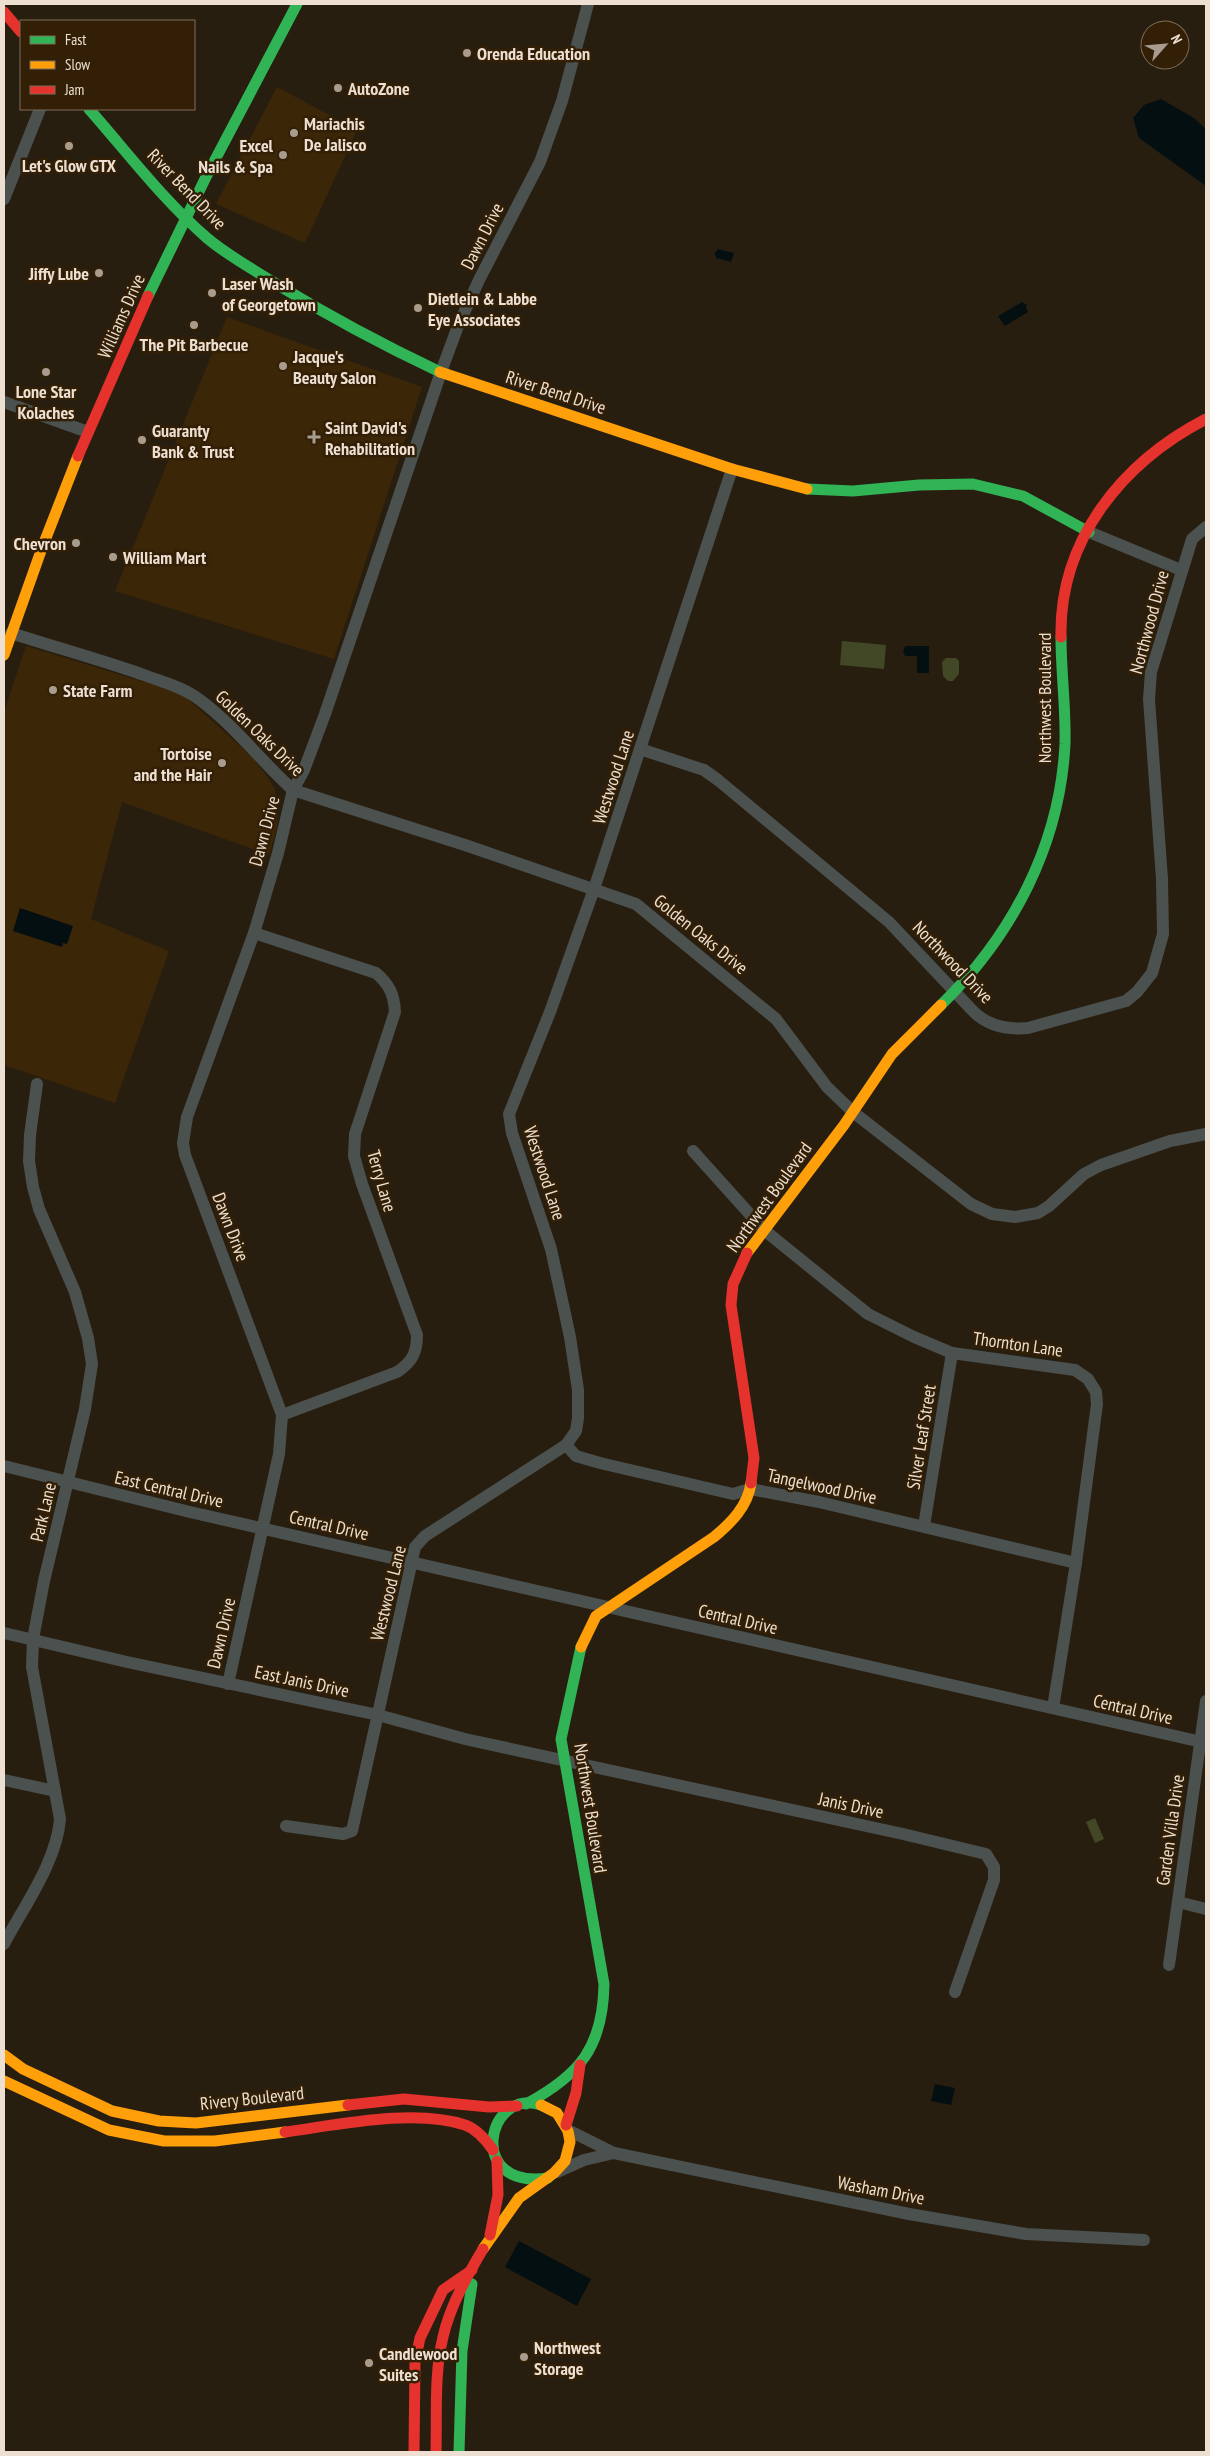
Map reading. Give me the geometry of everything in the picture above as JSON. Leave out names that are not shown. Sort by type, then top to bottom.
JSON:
[{"type":"street","name":"Williams Drive","points":[[4,655],[88,432],[186,218],[297,4]]},
{"type":"street","name":"Dawn Drive","points":[[228,1684],[279,1454],[282,1415],[184,1155],[183,1143],[187,1117],[254,933],[278,853],[293,790],[304,770],[322,722],[441,372],[478,280],[540,162],[562,101],[588,4]]},
{"type":"street","points":[[4,12],[20,31]]},
{"type":"street","points":[[4,199],[40,110]]},
{"type":"street","name":"River Bend Drive","points":[[90,110],[186,218],[207,238],[237,260],[291,293],[390,348],[441,372],[732,469],[804,489],[853,491],[919,485],[973,484],[1022,496],[1089,532]]},
{"type":"street","points":[[4,402],[88,432]]},
{"type":"street","name":"Northwest Boulevard","points":[[567,2128],[576,2093],[580,2065],[598,2030],[604,1998],[600,1962],[561,1739],[582,1642],[596,1616],[608,1606],[726,1528],[740,1510],[750,1489],[754,1458],[732,1305],[736,1275],[764,1230],[853,1112],[905,1039],[954,992],[988,952],[1013,916],[1032,879],[1051,830],[1064,752],[1066,720],[1060,647],[1062,619],[1069,580],[1076,556],[1113,493],[1132,471],[1162,445],[1186,429],[1206,419]]},
{"type":"street","name":"Westwood Lane","points":[[286,1826],[342,1834],[352,1831],[415,1547],[425,1536],[566,1445],[576,1431],[578,1390],[570,1337],[551,1250],[512,1133],[509,1114],[550,1012],[594,889],[732,469]]},
{"type":"street","name":"Northwood Drive","points":[[640,749],[704,770],[718,780],[890,922],[978,1017],[995,1026],[1013,1029],[1102,1009],[1126,1000],[1137,992],[1152,973],[1163,934],[1164,913],[1149,699],[1150,681],[1181,570],[1192,539],[1206,527]]},
{"type":"street","points":[[1089,532],[1181,570]]},
{"type":"street","name":"Golden Oaks Drive","points":[[11,633],[121,667],[186,690],[237,733],[293,790],[468,846],[636,904],[776,1019],[827,1087],[853,1112],[971,1204],[992,1214],[1015,1217],[1038,1213],[1049,1206],[1084,1174],[1101,1164],[1170,1140],[1206,1134]]},
{"type":"street","name":"Terry Lane","points":[[254,933],[376,973],[387,982],[393,994],[395,1012],[355,1134],[354,1156],[362,1184],[417,1335],[417,1348],[412,1359],[397,1372],[282,1415]]},
{"type":"street","name":"Park Lane","points":[[4,1944],[56,1842],[60,1819],[32,1667],[33,1639],[37,1612],[85,1409],[92,1364],[88,1338],[75,1292],[39,1209],[33,1187],[29,1162],[37,1084]]},
{"type":"street","name":"Thornton Lane","points":[[693,1151],[764,1230],[868,1314],[952,1353],[1075,1370],[1088,1379],[1092,1385],[1096,1392],[1097,1404],[1076,1563],[1053,1708]]},
{"type":"street","name":"Silver Leaf Street","points":[[924,1526],[952,1353]]},
{"type":"street","name":"Tangelwood Drive","points":[[566,1445],[576,1456],[732,1494],[750,1489],[819,1502],[1076,1563]]},
{"type":"street","name":"East Central Drive","points":[[4,1466],[67,1483],[262,1528]]},
{"type":"street","name":"Central Drive","points":[[262,1528],[1203,1742]]},
{"type":"street","name":"East Janis Drive","points":[[4,1633],[228,1684],[378,1715],[465,1739],[564,1761]]},
{"type":"street","name":"Garden Villa Drive","points":[[1169,1965],[1203,1742],[1206,1701]]},
{"type":"street","name":"Janis Drive","points":[[564,1761],[903,1834],[986,1854],[994,1867],[994,1880],[955,1992]]},
{"type":"street","points":[[4,1780],[55,1791]]},
{"type":"street","points":[[1178,1902],[1206,1909]]},
{"type":"street","name":"Rivery Boulevard","points":[[4,2055],[23,2069],[112,2111],[159,2121],[187,2122],[364,2102],[411,2099],[489,2106],[522,2105]]},
{"type":"street","name":"Northwest Boulevard","points":[[522,2105],[557,2086],[580,2065]]},
{"type":"street","name":"Rivery Boulevard","points":[[4,2080],[110,2130],[164,2141],[215,2141],[243,2136],[402,2118],[466,2125],[477,2131],[495,2156]]},
{"type":"street","points":[[364,2102],[367,2121]]},
{"type":"street","points":[[436,2452],[438,2364],[442,2337],[451,2313],[489,2239],[520,2197],[552,2175],[568,2154],[570,2142],[567,2128],[559,2115],[549,2108],[538,2104],[522,2105],[504,2114],[495,2128],[498,2195],[489,2239]]},
{"type":"street","points":[[110,2130],[112,2111]]},
{"type":"street","points":[[240,2117],[243,2136]]},
{"type":"street","name":"Washam Drive","points":[[567,2128],[614,2153],[909,2214],[1026,2234],[1144,2240]]},
{"type":"street","name":"Washam Drive","points":[[552,2175],[584,2160],[614,2153]]},
{"type":"street","points":[[495,2156],[504,2171],[515,2178],[527,2181],[552,2175]]},
{"type":"street","points":[[414,2452],[415,2362],[420,2338],[443,2290],[474,2268]]},
{"type":"street","points":[[459,2452],[462,2352],[474,2268]]},
{"type":"shaded area","points":[[277,87],[357,130],[305,243],[216,204]]},
{"type":"shaded area","points":[[1161,99],[1194,118],[1206,129],[1206,186],[1139,138],[1133,118],[1144,105]]},
{"type":"shaded area","points":[[718,249],[734,253],[731,262],[716,258],[715,253]]},
{"type":"shaded area","points":[[1022,302],[1027,305],[1028,312],[1005,326],[998,316]]},
{"type":"shaded area","points":[[227,317],[422,387],[334,659],[115,591]]},
{"type":"shaded area","points":[[26,646],[174,691],[188,699],[251,756],[274,788],[278,804],[277,828],[269,855],[122,802],[91,919],[169,951],[115,1103],[4,1065],[4,712]]},
{"type":"shaded area","points":[[905,646],[929,646],[929,673],[917,673],[917,656],[905,656],[903,651]]},
{"type":"shaded area","points":[[20,908],[73,926],[67,944],[63,943],[62,947],[13,931]]},
{"type":"shaded area","points":[[935,2084],[955,2088],[951,2105],[931,2101]]},
{"type":"shaded area","points":[[519,2241],[591,2279],[577,2306],[505,2267]]},
{"type":"green space","points":[[842,641],[886,645],[884,669],[840,665]]},
{"type":"green space","points":[[946,658],[956,658],[959,661],[959,674],[953,681],[948,681],[943,676],[942,662]]},
{"type":"green space","points":[[1095,1818],[1104,1839],[1095,1843],[1086,1822]]},
{"type":"traffic: fast","points":[[148,296],[206,177],[297,4]]},
{"type":"traffic: fast","points":[[90,110],[160,192],[215,244],[239,261],[314,306],[440,372]]},
{"type":"traffic: fast","points":[[807,489],[853,491],[919,485],[973,484],[1023,496],[1089,532]]},
{"type":"traffic: fast","points":[[941,1005],[967,978],[1011,918],[1043,852],[1054,817],[1061,781],[1065,744],[1061,637]]},
{"type":"traffic: fast","points":[[526,2104],[561,2082],[585,2057],[593,2042],[603,2006],[604,1984],[561,1739],[581,1647]]},
{"type":"traffic: fast","points":[[541,2105],[522,2103],[508,2110],[498,2123],[493,2139],[495,2155],[504,2169],[522,2178],[548,2178]]},
{"type":"traffic: fast","points":[[459,2452],[462,2351],[472,2284]]},
{"type":"traffic: slow","points":[[440,372],[732,469],[807,489]]},
{"type":"traffic: slow","points":[[4,655],[42,548],[78,456]]},
{"type":"traffic: slow","points":[[747,1253],[844,1125],[892,1054],[941,1005]]},
{"type":"traffic: slow","points":[[581,1647],[596,1616],[714,1537],[727,1526],[742,1507],[751,1483]]},
{"type":"traffic: slow","points":[[4,2055],[23,2069],[112,2111],[159,2121],[196,2123],[348,2105]]},
{"type":"traffic: slow","points":[[4,2081],[109,2130],[164,2141],[215,2141],[285,2132]]},
{"type":"traffic: slow","points":[[483,2249],[519,2198],[554,2173],[565,2161],[570,2142],[568,2131],[557,2113],[541,2105]]},
{"type":"traffic: jam","points":[[4,12],[20,31]]},
{"type":"traffic: jam","points":[[78,456],[148,296]]},
{"type":"traffic: jam","points":[[1061,637],[1063,601],[1071,568],[1084,536],[1102,507],[1123,481],[1148,457],[1206,419]]},
{"type":"traffic: jam","points":[[747,1253],[733,1284],[731,1305],[754,1458],[751,1483]]},
{"type":"traffic: jam","points":[[566,2125],[576,2093],[580,2065]]},
{"type":"traffic: jam","points":[[348,2105],[404,2099],[489,2107],[517,2106]]},
{"type":"traffic: jam","points":[[285,2132],[352,2122],[423,2118],[445,2120],[465,2125],[481,2135],[493,2150]]},
{"type":"traffic: jam","points":[[490,2235],[498,2195],[497,2161]]},
{"type":"traffic: jam","points":[[436,2452],[437,2380],[443,2337],[455,2303],[483,2249]]},
{"type":"traffic: jam","points":[[414,2452],[415,2362],[420,2338],[443,2290],[472,2270]]},
{"type":"place","name":"Orenda Education","points":[[467,53]]},
{"type":"place","name":"AutoZone","points":[[338,88]]},
{"type":"place","name":"Mariachis De Jalisco","points":[[294,133]]},
{"type":"place","name":"Let's Glow GTX","points":[[69,146]]},
{"type":"place","name":"Excel Nails & Spa","points":[[283,155]]},
{"type":"place","name":"Jiffy Lube","points":[[99,273]]},
{"type":"place","name":"Laser Wash of Georgetown","points":[[212,293]]},
{"type":"place","name":"Dietlein & Labbe Eye Associates","points":[[418,308]]},
{"type":"place","name":"The Pit Barbecue","points":[[194,325]]},
{"type":"place","name":"Jacque's Beauty Salon","points":[[283,366]]},
{"type":"place","name":"Lone Star Kolaches","points":[[46,372]]},
{"type":"place","name":"Saint David's Rehabilitation","points":[[314,437]]},
{"type":"place","name":"Guaranty Bank & Trust","points":[[142,440]]},
{"type":"place","name":"Chevron","points":[[76,543]]},
{"type":"place","name":"William Mart","points":[[113,557]]},
{"type":"place","name":"State Farm","points":[[53,690]]},
{"type":"place","name":"Tortoise and the Hair","points":[[222,763]]},
{"type":"place","name":"Northwest Storage","points":[[524,2357]]},
{"type":"place","name":"Candlewood Suites","points":[[369,2363]]}]
